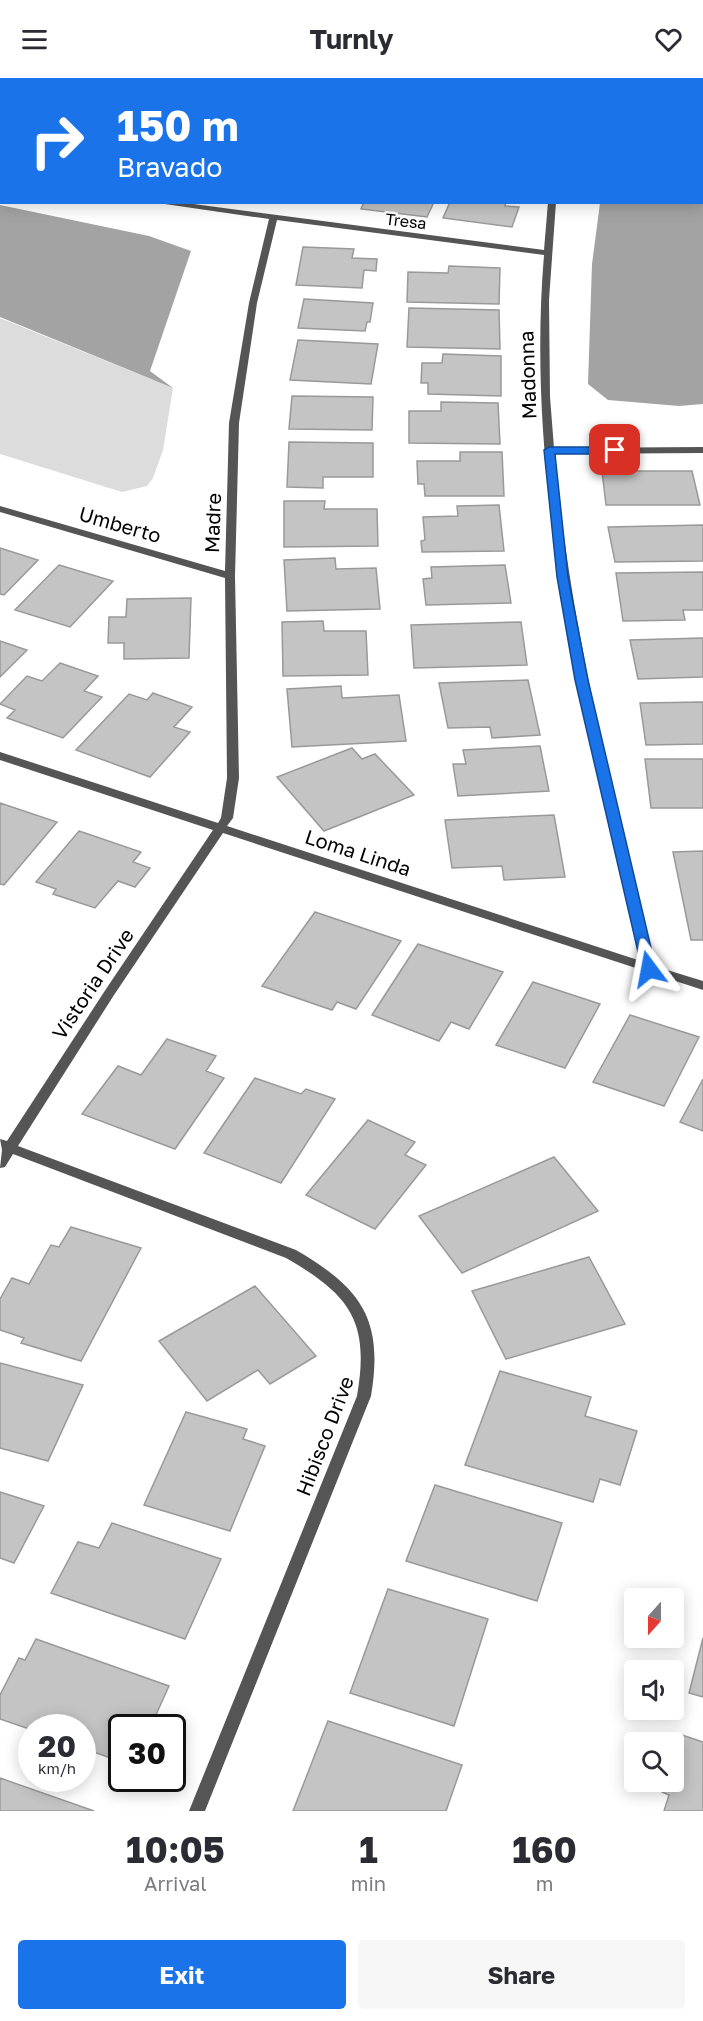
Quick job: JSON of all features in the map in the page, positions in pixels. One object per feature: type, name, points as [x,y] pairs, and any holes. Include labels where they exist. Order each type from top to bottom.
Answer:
[{"type":"street","name":"Tresa","points":[[168,204],[273,220],[545,253]]},
{"type":"street","name":"Madonna","points":[[552,204],[545,253],[544,392],[563,577],[582,680],[649,969]]},
{"type":"street","name":"Madre","points":[[221,828],[230,807],[233,778],[230,576],[234,423],[253,303],[273,220]]},
{"type":"street","points":[[549,450],[703,450]]},
{"type":"street","name":"Umberto","points":[[0,509],[230,576]]},
{"type":"street","name":"Loma Linda","points":[[0,756],[703,987]]},
{"type":"street","name":"Vistoria Drive","points":[[0,1162],[5,1145],[221,828]]},
{"type":"street","name":"Hibisco Drive","points":[[5,1145],[291,1254],[334,1280],[349,1295],[366,1329],[370,1353],[364,1396],[197,1811]]},
{"type":"shaded area","points":[[600,204],[703,204],[703,404],[679,406],[608,400],[588,384],[592,264]]},
{"type":"shaded area","points":[[0,205],[149,236],[191,251],[150,371],[173,388],[0,317]]},
{"type":"shaded area","points":[[0,318],[173,388],[163,450],[153,478],[147,486],[122,492],[0,454]]},
{"type":"building","points":[[363,204],[433,204],[427,217],[361,209]]},
{"type":"building","points":[[449,204],[506,204],[505,206],[519,207],[512,227],[443,218]]},
{"type":"building","points":[[303,247],[354,249],[352,258],[377,259],[376,271],[364,270],[362,288],[296,285]]},
{"type":"building","points":[[449,266],[500,268],[499,304],[407,302],[408,272],[448,273]]},
{"type":"building","points":[[304,299],[373,303],[370,322],[367,322],[365,331],[298,328]]},
{"type":"building","points":[[409,308],[499,310],[500,349],[407,347]]},
{"type":"building","points":[[298,340],[378,344],[371,384],[290,380]]},
{"type":"building","points":[[443,354],[501,356],[501,396],[428,394],[428,383],[421,383],[422,363],[442,363]]},
{"type":"building","points":[[292,396],[373,397],[372,430],[289,429]]},
{"type":"building","points":[[441,402],[498,403],[500,444],[409,443],[409,411],[441,411]]},
{"type":"building","points":[[289,442],[373,443],[373,477],[323,477],[323,488],[287,487]]},
{"type":"building","points":[[460,452],[502,452],[504,496],[425,496],[424,484],[418,484],[417,461],[460,461]]},
{"type":"building","points":[[602,471],[692,471],[700,505],[606,505]]},
{"type":"building","points":[[284,501],[325,501],[324,509],[377,509],[378,546],[284,547]]},
{"type":"building","points":[[499,505],[504,551],[422,552],[421,541],[425,540],[423,517],[458,516],[457,506]]},
{"type":"building","points":[[703,525],[703,561],[615,562],[608,527]]},
{"type":"building","points":[[0,548],[38,560],[4,595],[0,594]]},
{"type":"building","points":[[335,558],[336,569],[376,568],[380,609],[287,611],[284,560]]},
{"type":"building","points":[[59,565],[113,581],[70,627],[15,610]]},
{"type":"building","points":[[505,565],[511,603],[426,605],[423,579],[432,578],[431,567]]},
{"type":"building","points":[[703,572],[703,610],[683,610],[685,620],[623,621],[616,573]]},
{"type":"building","points":[[191,598],[189,658],[124,659],[124,643],[108,643],[109,617],[126,617],[127,599]]},
{"type":"building","points":[[323,621],[324,631],[366,631],[368,675],[283,676],[282,622]]},
{"type":"building","points":[[521,622],[527,665],[414,668],[411,625]]},
{"type":"building","points":[[703,638],[703,677],[638,679],[630,640]]},
{"type":"building","points":[[0,641],[27,650],[0,677]]},
{"type":"building","points":[[60,663],[98,676],[84,691],[102,697],[63,738],[7,718],[15,710],[0,704],[27,676],[42,681]]},
{"type":"building","points":[[528,680],[540,735],[492,738],[490,727],[448,728],[439,683]]},
{"type":"building","points":[[341,686],[342,698],[399,695],[406,741],[292,747],[287,689]]},
{"type":"building","points":[[153,693],[192,707],[174,727],[190,732],[150,777],[76,750],[129,694],[147,700]]},
{"type":"building","points":[[703,702],[703,744],[646,745],[640,703]]},
{"type":"building","points":[[540,746],[549,791],[458,796],[453,764],[466,764],[463,750]]},
{"type":"building","points":[[352,748],[362,759],[375,754],[414,795],[324,831],[277,777]]},
{"type":"building","points":[[645,759],[703,759],[703,808],[651,808]]},
{"type":"building","points":[[0,803],[57,822],[4,885],[0,884]]},
{"type":"building","points":[[554,815],[565,877],[504,880],[502,866],[452,868],[445,820]]},
{"type":"building","points":[[79,831],[141,852],[133,862],[150,868],[135,887],[118,881],[95,908],[53,894],[56,889],[36,882]]},
{"type":"building","points":[[703,851],[703,940],[691,940],[673,852]]},
{"type":"building","points":[[315,912],[401,941],[356,1009],[337,1002],[332,1010],[262,986]]},
{"type":"building","points":[[418,944],[503,972],[469,1029],[451,1022],[439,1041],[372,1015]]},
{"type":"building","points":[[533,982],[600,1004],[565,1068],[496,1045]]},
{"type":"building","points":[[630,1015],[699,1037],[664,1106],[593,1082]]},
{"type":"building","points":[[167,1039],[216,1056],[206,1071],[224,1078],[175,1149],[82,1114],[118,1066],[141,1075]]},
{"type":"building","points":[[255,1078],[301,1094],[306,1089],[335,1099],[281,1183],[204,1153]]},
{"type":"building","points":[[703,1079],[703,1131],[680,1122]]},
{"type":"building","points":[[368,1120],[415,1142],[405,1155],[426,1165],[375,1229],[306,1195]]},
{"type":"building","points":[[554,1157],[598,1211],[462,1273],[419,1216]]},
{"type":"building","points":[[71,1227],[141,1248],[81,1361],[21,1343],[24,1338],[0,1330],[0,1299],[12,1278],[29,1284],[51,1245],[59,1247]]},
{"type":"building","points":[[589,1257],[625,1324],[506,1359],[472,1291]]},
{"type":"building","points":[[255,1286],[316,1356],[270,1384],[258,1370],[207,1401],[159,1341]]},
{"type":"building","points":[[0,1363],[83,1385],[48,1461],[0,1448]]},
{"type":"building","points":[[500,1371],[591,1397],[585,1416],[637,1431],[620,1485],[600,1479],[593,1502],[465,1465]]},
{"type":"building","points":[[186,1412],[247,1429],[243,1439],[265,1446],[230,1531],[144,1505]]},
{"type":"building","points":[[435,1485],[562,1523],[537,1601],[406,1561]]},
{"type":"building","points":[[0,1492],[44,1506],[14,1563],[0,1558]]},
{"type":"building","points":[[112,1523],[221,1559],[185,1639],[51,1593],[78,1542],[99,1548]]},
{"type":"building","points":[[388,1589],[488,1619],[454,1726],[350,1693]]},
{"type":"building","points":[[703,1638],[703,1697],[689,1693]]},
{"type":"building","points":[[36,1639],[169,1686],[156,1714],[108,1714],[108,1757],[96,1753],[96,1714],[18,1714],[18,1725],[0,1719],[0,1695],[19,1658],[25,1660]]},
{"type":"building","points":[[328,1721],[462,1765],[446,1811],[293,1811]]},
{"type":"building","points":[[684,1736],[703,1742],[703,1811],[664,1811],[669,1795],[662,1792],[684,1792]]},
{"type":"building","points":[[0,1778],[18,1784],[18,1792],[40,1792],[94,1811],[0,1811]]},
{"type":"route","points":[[615,450],[549,450],[563,577],[582,680],[649,969]]}]
